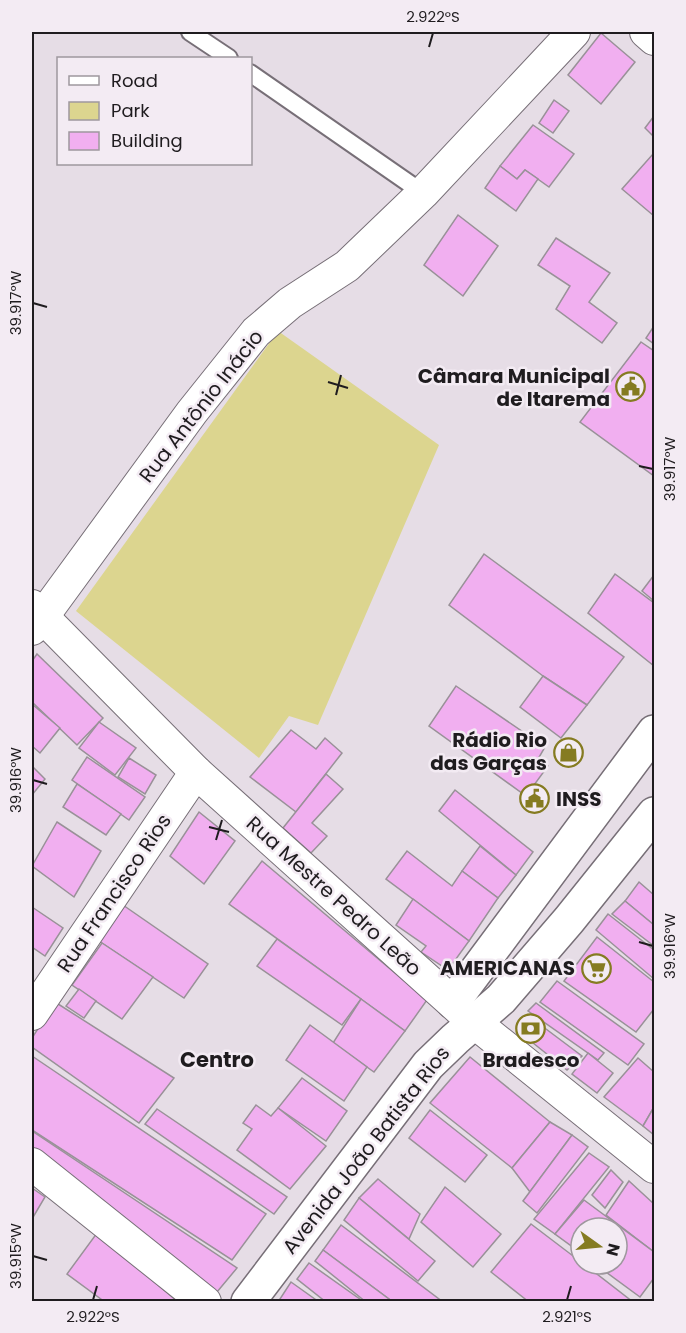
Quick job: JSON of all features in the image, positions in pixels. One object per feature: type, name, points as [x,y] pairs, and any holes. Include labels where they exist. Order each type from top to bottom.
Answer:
[{"type":"street","name":"Rua Antônio Inácio","points":[[35,617],[256,332],[290,303],[347,266],[423,193],[574,32]]},
{"type":"street","points":[[646,32],[654,39]]},
{"type":"street","name":"Rua Mestre Pedro Leão","points":[[35,617],[196,772],[463,1012],[654,1167]]},
{"type":"street","name":"Avenida João Batista Rios","points":[[248,1302],[428,1065],[654,732]]},
{"type":"street","name":"Rua Francisco Rios","points":[[32,1014],[196,772]]},
{"type":"street","name":"Avenida João Batista Rios","points":[[463,1012],[501,999],[569,920],[654,814]]},
{"type":"street","points":[[32,1164],[206,1302]]},
{"type":"lane","points":[[190,32],[228,57]]},
{"type":"lane","points":[[252,74],[423,193]]},
{"type":"green space","points":[[278,331],[439,445],[318,725],[289,716],[259,758],[76,611]]},
{"type":"building","points":[[601,33],[635,62],[601,104],[568,75]]},
{"type":"building","points":[[554,100],[569,111],[553,133],[539,123]]},
{"type":"building","points":[[654,116],[654,137],[645,128]]},
{"type":"building","points":[[533,125],[574,154],[549,187],[525,170],[517,179],[500,166]]},
{"type":"building","points":[[653,154],[654,156],[654,216],[622,189]]},
{"type":"building","points":[[500,166],[517,179],[525,170],[538,179],[516,211],[485,188]]},
{"type":"building","points":[[458,215],[498,246],[463,296],[424,265]]},
{"type":"building","points":[[556,238],[610,273],[589,302],[617,323],[602,343],[556,309],[570,286],[538,265]]},
{"type":"building","points":[[654,326],[654,344],[646,338]]},
{"type":"building","name":"Câmara Municipal de Itarema","points":[[641,342],[654,351],[654,476],[580,422]]},
{"type":"building","points":[[484,554],[624,657],[587,705],[543,676],[449,605]]},
{"type":"building","points":[[615,574],[654,603],[654,666],[588,613]]},
{"type":"building","points":[[654,575],[654,601],[642,591]]},
{"type":"building","points":[[37,654],[103,718],[77,745],[32,702],[32,661]]},
{"type":"building","points":[[543,676],[587,705],[561,738],[520,707]]},
{"type":"building","points":[[456,686],[545,747],[538,759],[548,766],[526,796],[429,726]]},
{"type":"building","points":[[32,704],[60,728],[40,753],[32,746]]},
{"type":"building","points":[[99,722],[136,748],[115,775],[79,748]]},
{"type":"building","points":[[291,730],[316,749],[325,738],[342,753],[296,812],[250,777]]},
{"type":"building","points":[[87,757],[145,797],[129,820],[72,780]]},
{"type":"building","points":[[129,758],[156,775],[145,794],[118,777]]},
{"type":"building","points":[[32,766],[45,779],[32,795]]},
{"type":"building","points":[[326,774],[343,789],[312,823],[327,836],[311,853],[283,828]]},
{"type":"building","points":[[77,784],[121,814],[106,835],[63,807]]},
{"type":"building","points":[[455,790],[533,852],[516,875],[439,811]]},
{"type":"building","points":[[199,812],[235,841],[204,884],[170,856]]},
{"type":"building","points":[[57,822],[101,851],[74,897],[32,866]]},
{"type":"building","points":[[480,846],[516,875],[498,898],[462,871]]},
{"type":"building","points":[[407,851],[452,886],[462,871],[498,898],[469,941],[386,879]]},
{"type":"building","points":[[262,861],[427,1000],[405,1031],[229,904]]},
{"type":"building","points":[[639,882],[654,895],[654,925],[625,901]]},
{"type":"building","points":[[413,899],[469,941],[448,970],[421,952],[426,946],[396,925]]},
{"type":"building","points":[[625,901],[654,925],[654,946],[612,914]]},
{"type":"building","points":[[120,903],[208,964],[184,998],[96,939]]},
{"type":"building","points":[[32,907],[63,928],[45,956],[32,947]]},
{"type":"building","points":[[608,914],[654,950],[654,979],[596,930]]},
{"type":"building","points":[[597,937],[654,982],[654,1009],[636,1032],[564,981]]},
{"type":"building","points":[[277,939],[361,999],[342,1025],[257,966]]},
{"type":"building","points":[[102,943],[153,977],[122,1019],[72,985]]},
{"type":"building","points":[[557,981],[644,1044],[628,1065],[540,1002]]},
{"type":"building","points":[[79,989],[96,1001],[84,1018],[66,1006]]},
{"type":"building","points":[[361,999],[405,1031],[374,1072],[333,1043]]},
{"type":"building","points":[[55,1002],[174,1078],[139,1123],[32,1047],[32,1038]]},
{"type":"building","points":[[536,1003],[604,1053],[598,1060],[528,1011]]},
{"type":"building","points":[[530,1017],[582,1056],[567,1070],[518,1031]]},
{"type":"building","points":[[310,1025],[367,1067],[344,1101],[286,1060]]},
{"type":"building","points":[[588,1053],[613,1073],[597,1093],[572,1074]]},
{"type":"building","points":[[32,1056],[266,1214],[232,1260],[32,1130]]},
{"type":"building","points":[[470,1057],[550,1122],[512,1168],[430,1103]]},
{"type":"building","points":[[638,1058],[654,1072],[654,1107],[643,1126],[604,1097]]},
{"type":"building","points":[[302,1078],[347,1111],[326,1141],[278,1108]]},
{"type":"building","points":[[256,1105],[271,1116],[278,1108],[326,1146],[290,1189],[237,1150],[252,1129],[243,1123]]},
{"type":"building","points":[[654,1107],[654,1135],[643,1126]]},
{"type":"building","points":[[157,1109],[287,1197],[274,1214],[145,1124]]},
{"type":"building","points":[[430,1110],[487,1155],[465,1182],[409,1138]]},
{"type":"building","points":[[550,1122],[572,1135],[530,1192],[512,1168]]},
{"type":"building","points":[[32,1131],[237,1268],[217,1292],[32,1149]]},
{"type":"building","points":[[572,1135],[588,1147],[537,1213],[523,1201]]},
{"type":"building","points":[[589,1153],[609,1167],[555,1234],[534,1219]]},
{"type":"building","points":[[611,1170],[623,1182],[605,1208],[592,1195]]},
{"type":"building","points":[[378,1179],[420,1214],[409,1239],[359,1198]]},
{"type":"building","points":[[629,1181],[654,1204],[654,1252],[629,1233],[629,1216],[606,1215]]},
{"type":"building","points":[[445,1187],[501,1234],[473,1267],[421,1222]]},
{"type":"building","points":[[32,1188],[45,1197],[32,1219]]},
{"type":"building","points":[[359,1198],[435,1261],[418,1281],[344,1220]]},
{"type":"building","points":[[584,1200],[606,1216],[570,1216]]},
{"type":"building","points":[[569,1218],[569,1244],[555,1234]]},
{"type":"building","points":[[531,1224],[569,1253],[569,1276],[599,1276],[633,1302],[529,1302],[491,1272]]},
{"type":"building","points":[[341,1225],[443,1302],[393,1302],[323,1250]]},
{"type":"building","points":[[97,1233],[178,1302],[105,1302],[67,1274]]},
{"type":"building","points":[[629,1233],[654,1252],[654,1278],[640,1297],[611,1276],[629,1276]]},
{"type":"building","points":[[323,1250],[393,1302],[366,1302],[315,1261]]},
{"type":"building","points":[[309,1263],[364,1302],[326,1302],[297,1279]]},
{"type":"building","points":[[291,1282],[319,1302],[278,1302]]},
{"type":"place","name":"Câmara Municipal de Itarema","points":[[631,387]]},
{"type":"place","name":"Rádio Rio das Garças","points":[[568,752]]},
{"type":"place","name":"INSS","points":[[535,799]]},
{"type":"place","name":"AMERICANAS","points":[[596,968]]},
{"type":"place","name":"Bradesco","points":[[531,1029]]},
{"type":"district","name":"Centro","points":[[217,1059]]}]
